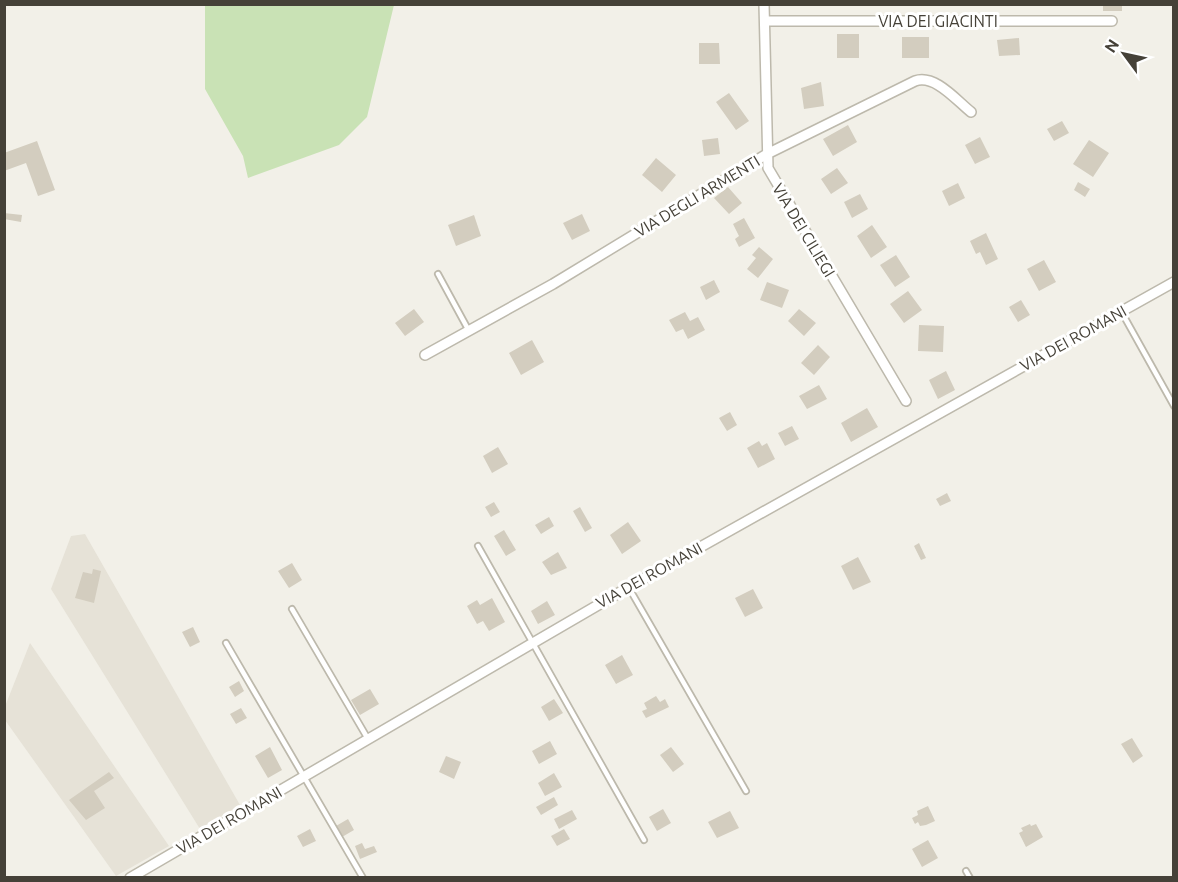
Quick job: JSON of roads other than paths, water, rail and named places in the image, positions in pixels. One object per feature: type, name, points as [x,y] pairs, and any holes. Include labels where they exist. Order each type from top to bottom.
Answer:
[{"type":"street","name":"VIA DEI CILIEGI","points":[[764,4],[767,154],[773,178],[906,401]]},
{"type":"street","name":"VIA DEI GIACINTI","points":[[765,21],[1112,21]]},
{"type":"street","name":"VIA DEGLI ARMENTI","points":[[425,355],[553,284],[767,154],[918,80],[935,83],[971,112]]},
{"type":"street","name":"VIA DEI ROMANI","points":[[130,878],[628,586],[1173,282]]},
{"type":"lane","points":[[438,274],[469,331]]},
{"type":"lane","points":[[1121,311],[1173,406]]},
{"type":"lane","points":[[478,546],[644,840]]},
{"type":"lane","points":[[628,586],[746,791]]},
{"type":"lane","points":[[292,609],[368,739]]},
{"type":"lane","points":[[226,643],[363,878]]},
{"type":"lane","points":[[966,871],[970,878]]}]
